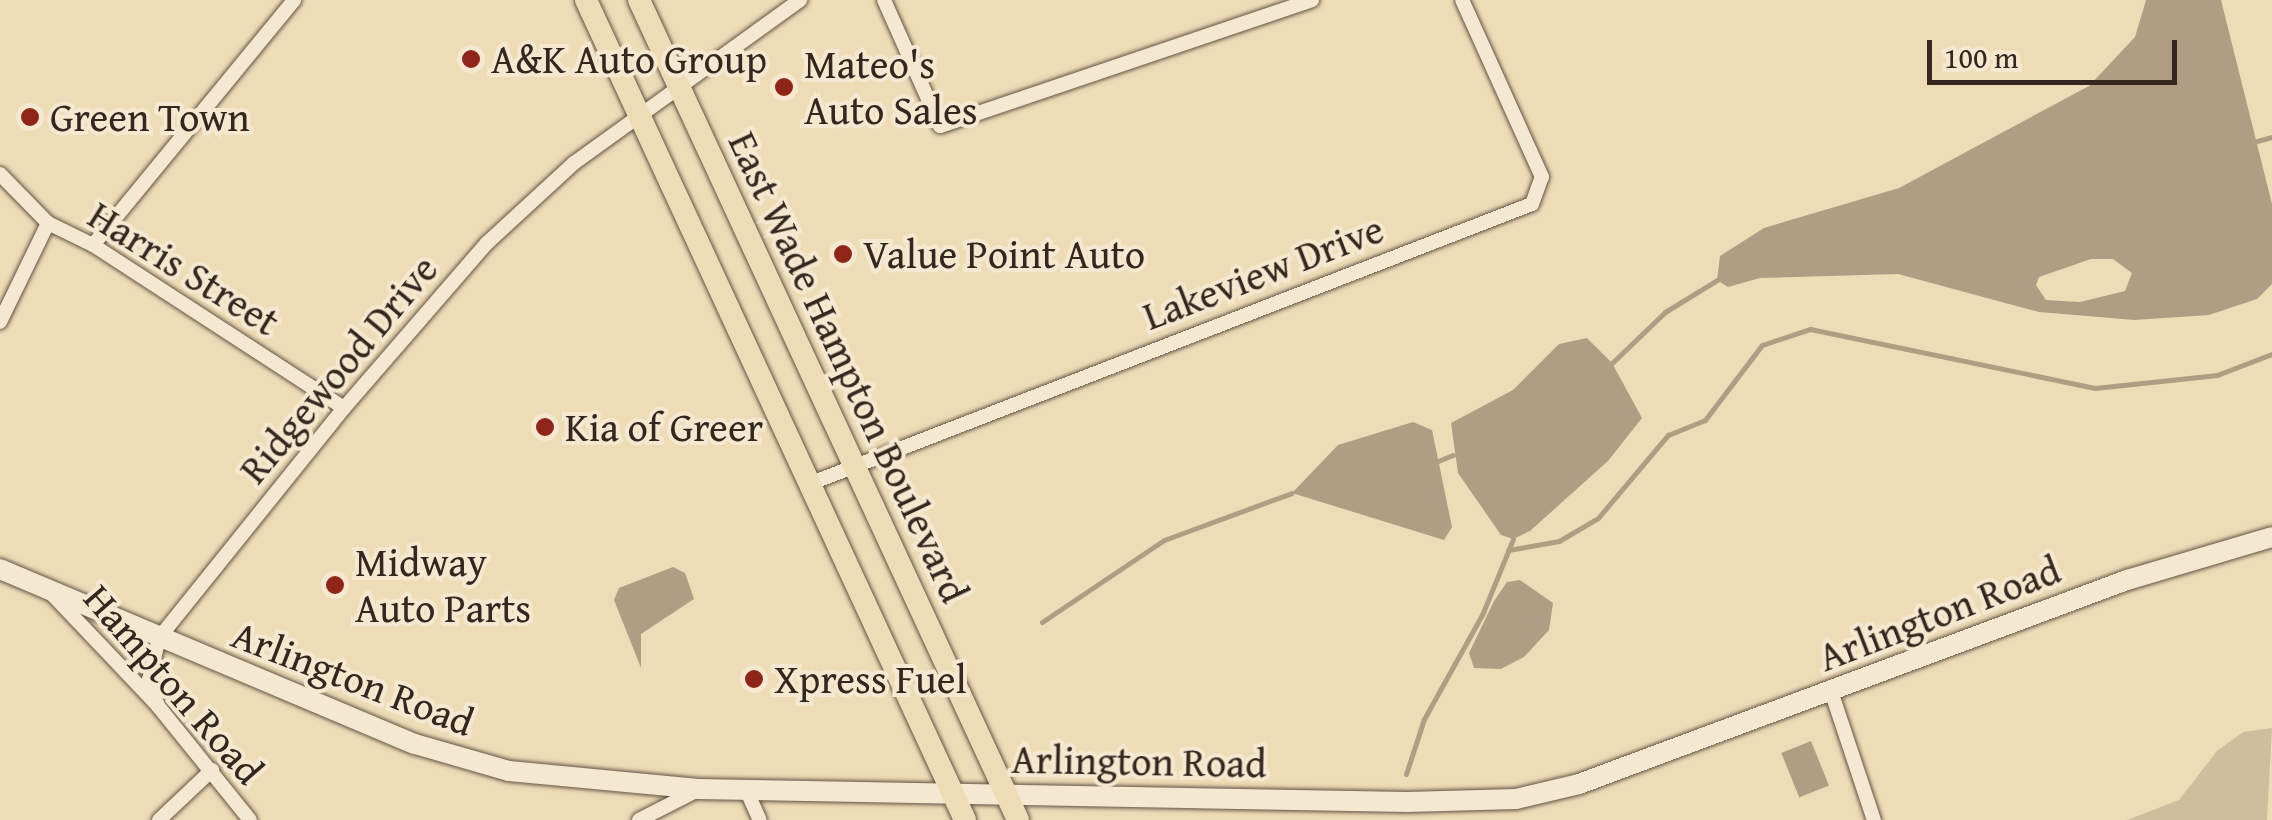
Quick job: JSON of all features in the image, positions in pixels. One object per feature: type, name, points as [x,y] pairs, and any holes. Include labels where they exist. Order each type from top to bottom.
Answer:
[{"type":"main road","name":"East Wade Hampton Boulevard","points":[[586,0],[965,820]]},
{"type":"main road","name":"East Wade Hampton Boulevard","points":[[638,0],[1018,820]]},
{"type":"main road","name":"Arlington Road","points":[[0,569],[159,638],[478,764],[698,789],[1516,799],[1600,778],[2172,564],[2272,537]]},
{"type":"street","points":[[93,245],[294,0]]},
{"type":"street","name":"Ridgewood Drive","points":[[159,638],[344,408],[526,204],[800,0]]},
{"type":"street","points":[[884,0],[940,126],[1312,0]]},
{"type":"street","name":"Lakeview Drive","points":[[809,484],[852,464],[1532,204],[1542,177],[1462,0]]},
{"type":"street","name":"Harris Street","points":[[0,174],[48,223],[93,245],[344,408]]},
{"type":"street","points":[[0,322],[48,223]]},
{"type":"street","points":[[0,279],[16,289]]},
{"type":"street","name":"Hampton Road","points":[[49,591],[158,706],[250,820]]},
{"type":"street","points":[[158,706],[150,680],[159,638]]},
{"type":"street","points":[[1831,691],[1874,820]]},
{"type":"street","points":[[160,820],[212,770]]},
{"type":"street","points":[[744,788],[760,820]]},
{"type":"street","points":[[638,820],[698,789]]},
{"type":"shaded area","points":[[2146,0],[2221,0],[2272,204],[2272,284],[2257,299],[2209,315],[2134,320],[2039,312],[1898,274],[1760,278],[1728,287],[1717,280],[1720,256],[1764,228],[1899,188],[2089,86],[2135,37]],"holes":[[[2091,259],[2113,259],[2132,273],[2125,291],[2080,302],[2046,300],[2036,285],[2039,277]]]},
{"type":"shaded area","points":[[1587,338],[1612,363],[1642,418],[1608,461],[1530,531],[1513,539],[1501,535],[1458,473],[1451,423],[1513,390],[1559,344]]},
{"type":"shaded area","points":[[1413,422],[1432,430],[1452,527],[1444,540],[1292,493],[1338,445]]},
{"type":"shaded area","points":[[673,567],[685,573],[694,599],[641,634],[641,668],[614,600],[619,588]]},
{"type":"shaded area","points":[[1520,580],[1553,603],[1549,630],[1524,657],[1501,669],[1474,668],[1469,653],[1494,601],[1507,582]]},
{"type":"shaded area","points":[[2272,728],[2267,820],[2127,820],[2179,800],[2217,751],[2243,732]]},
{"type":"shaded area","points":[[1811,741],[1829,786],[1799,797],[1781,753]]},
{"type":"waterway","points":[[2257,141],[2272,137]]},
{"type":"waterway","points":[[1612,363],[1665,312],[1717,280]]},
{"type":"waterway","points":[[1508,550],[1559,541],[1598,518],[1668,435],[1705,420],[1762,345],[1810,329],[2095,388],[2217,375],[2272,354]]},
{"type":"waterway","points":[[1438,461],[1453,455]]},
{"type":"waterway","points":[[1042,622],[1164,540],[1292,493]]},
{"type":"waterway","points":[[1406,774],[1424,719],[1482,615],[1513,539]]},
{"type":"place","name":"A&K Auto Group","points":[[471,59]]},
{"type":"place","name":"Mateo's Auto Sales","points":[[784,87]]},
{"type":"place","name":"Green Town","points":[[30,117]]},
{"type":"place","name":"Value Point Auto","points":[[843,254]]},
{"type":"place","name":"Kia of Greer","points":[[545,427]]},
{"type":"place","name":"Midway Auto Parts","points":[[335,585]]},
{"type":"place","name":"Xpress Fuel","points":[[754,679]]}]
